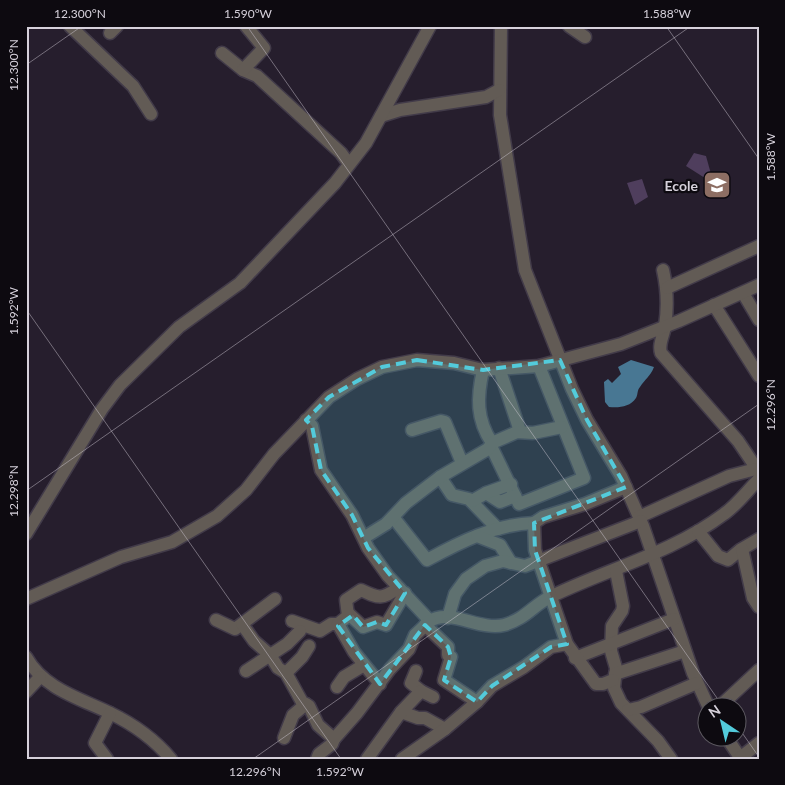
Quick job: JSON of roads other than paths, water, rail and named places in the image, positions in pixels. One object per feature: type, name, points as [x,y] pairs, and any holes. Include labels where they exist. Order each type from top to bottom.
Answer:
[{"type":"street","points":[[70,26],[133,86],[151,114]]},
{"type":"street","points":[[243,70],[264,48],[246,26]]},
{"type":"street","points":[[26,534],[102,409],[120,385],[179,327],[240,283],[317,203],[366,143],[430,26]]},
{"type":"street","points":[[501,26],[500,90],[502,132],[524,263],[560,360],[587,420],[626,487],[640,519],[654,555],[685,651],[704,698]]},
{"type":"street","points":[[569,26],[585,37]]},
{"type":"street","points":[[222,54],[243,70],[257,76],[341,153],[349,164]]},
{"type":"street","points":[[381,116],[400,110],[486,96],[500,90]]},
{"type":"street","points":[[667,288],[759,246]]},
{"type":"street","points":[[663,270],[667,288],[665,326],[660,348],[664,357],[738,441],[758,473]]},
{"type":"street","points":[[26,599],[121,557],[172,542],[217,516],[246,490],[274,454],[329,397],[357,379],[382,367],[417,360],[454,363],[484,370],[539,366],[613,346],[665,326],[759,285]]},
{"type":"street","points":[[743,293],[759,320]]},
{"type":"street","points":[[714,305],[759,376]]},
{"type":"street","points":[[484,370],[479,388],[479,418],[519,504],[522,504],[583,480],[580,463],[562,427],[539,366]]},
{"type":"street","points":[[498,368],[520,431]]},
{"type":"street","points":[[306,420],[312,426],[321,470],[365,538],[368,548],[448,647],[448,655],[451,657],[444,680],[477,702]]},
{"type":"street","points":[[412,430],[441,421],[444,422],[462,463]]},
{"type":"street","points":[[365,538],[386,524],[406,503],[440,477],[492,445],[520,431],[534,433],[562,427]]},
{"type":"street","points":[[448,618],[455,594],[466,579],[485,566],[503,561],[524,566],[538,559],[551,557],[640,519],[729,476],[758,473]]},
{"type":"street","points":[[317,759],[319,754],[332,744],[390,669],[409,649],[415,635],[436,617],[487,627],[503,625],[526,616],[550,597],[654,555],[698,531],[726,513],[758,473]]},
{"type":"street","points":[[440,477],[452,495],[461,496],[472,501],[498,529]]},
{"type":"street","points":[[393,517],[427,560],[452,546],[477,536],[498,529],[534,523],[543,517],[626,487]]},
{"type":"street","points":[[472,501],[486,493],[500,502],[513,490]]},
{"type":"street","points":[[534,523],[534,541],[538,559],[567,644],[575,658],[596,684],[603,684],[614,677],[685,651]]},
{"type":"street","points":[[698,531],[718,556],[728,560],[759,539]]},
{"type":"street","points":[[477,536],[500,545],[511,563]]},
{"type":"street","points":[[742,549],[754,598],[759,607]]},
{"type":"street","points":[[616,571],[623,606],[622,611],[612,626],[616,694],[628,710],[658,741],[671,759]]},
{"type":"street","points":[[361,590],[377,598],[402,590],[386,625],[377,622],[363,627],[349,614],[346,600],[356,591],[361,590]]},
{"type":"street","points":[[216,620],[235,629],[275,599]]},
{"type":"street","points":[[246,671],[270,655],[296,626],[320,631],[331,624],[338,624],[349,614]]},
{"type":"street","points":[[575,658],[674,619]]},
{"type":"street","points":[[242,624],[254,641],[270,655],[278,668],[286,673],[302,702],[309,706],[318,725],[334,739]]},
{"type":"street","points":[[338,624],[347,641],[380,684]]},
{"type":"street","points":[[402,759],[445,729],[477,702],[492,686],[524,667],[551,646],[567,644]]},
{"type":"street","points":[[286,673],[309,646]]},
{"type":"street","points":[[26,657],[40,677],[64,692],[110,713],[148,737],[171,759]]},
{"type":"street","points":[[337,688],[344,677],[364,665]]},
{"type":"street","points":[[729,698],[759,670]]},
{"type":"street","points":[[416,671],[411,683],[433,697]]},
{"type":"street","points":[[26,692],[40,677]]},
{"type":"street","points":[[628,710],[642,707],[697,683]]},
{"type":"street","points":[[367,759],[401,712],[421,691]]},
{"type":"street","points":[[284,738],[293,715],[306,704]]},
{"type":"street","points":[[401,712],[418,718],[425,718],[445,729]]},
{"type":"street","points":[[107,759],[95,743],[110,713]]},
{"type":"street","points":[[414,759],[428,740]]},
{"type":"street","points":[[741,758],[759,744]]},
{"type":"water","points":[[631,360],[654,367],[639,388],[634,401],[624,406],[609,407],[605,402],[604,382],[608,379],[612,383],[621,374],[618,367]]},
{"type":"place","name":"Ecole","points":[[717,185]]}]
